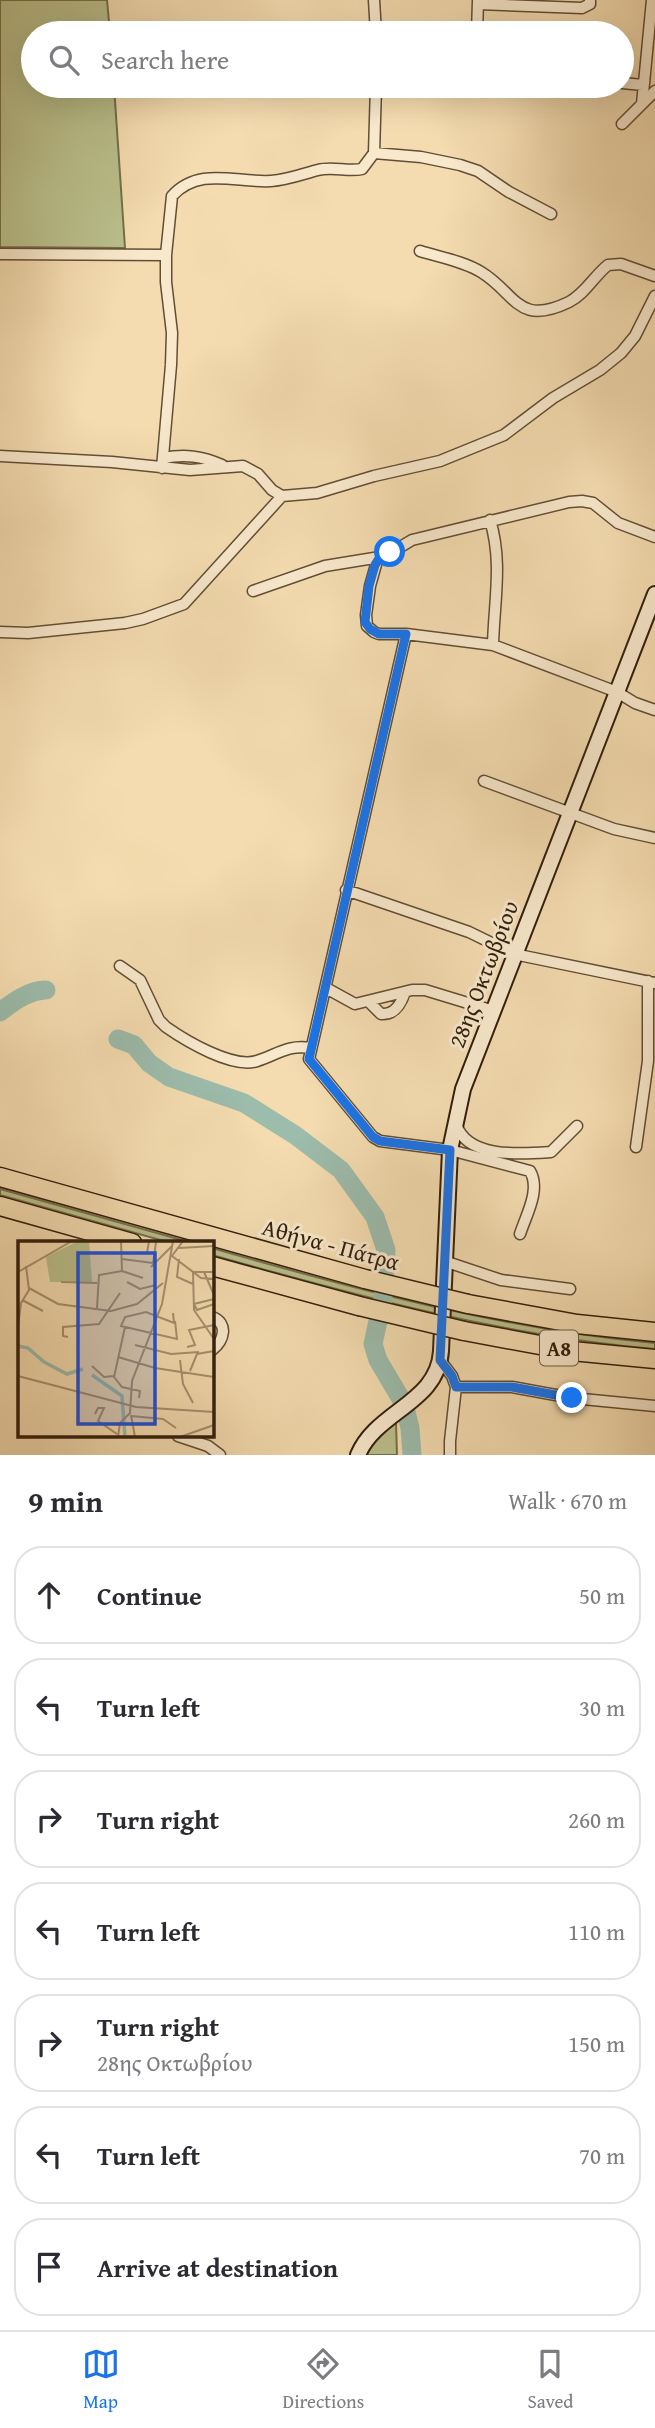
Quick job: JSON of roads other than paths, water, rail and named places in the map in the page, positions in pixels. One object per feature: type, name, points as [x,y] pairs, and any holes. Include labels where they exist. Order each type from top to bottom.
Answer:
[{"type":"highway","name":"Αθήνα - Πάτρα","points":[[0,1177],[365,1279],[468,1304],[577,1324],[655,1332]]},
{"type":"highway","points":[[0,1206],[125,1241]]},
{"type":"highway","name":"Α8","points":[[214,1267],[464,1331],[572,1351],[655,1359]]},
{"type":"street","points":[[374,0],[375,21]]},
{"type":"street","points":[[477,21],[478,2],[582,8],[590,4],[590,0]]},
{"type":"street","points":[[642,104],[651,42],[652,0]]},
{"type":"street","points":[[634,84],[643,85]]},
{"type":"street","points":[[622,124],[655,92]]},
{"type":"street","points":[[162,463],[169,401],[172,333],[166,255],[172,197],[192,182],[212,177],[271,181],[300,176],[319,169],[355,171],[366,166],[374,153],[376,98]]},
{"type":"street","points":[[374,153],[422,157],[478,171],[509,192],[551,214]]},
{"type":"street","points":[[420,251],[482,272],[519,307],[527,310],[539,310],[570,302],[603,268],[613,263],[655,276]]},
{"type":"street","points":[[0,254],[166,255]]},
{"type":"street","points":[[0,632],[27,633],[125,623],[184,604],[282,496],[317,493],[374,476],[440,461],[504,435],[553,398],[600,370],[621,353],[635,336],[655,296]]},
{"type":"street","points":[[0,456],[162,463],[190,470],[243,466],[282,496]]},
{"type":"street","points":[[253,592],[325,566],[380,557],[412,540],[548,506],[582,501],[593,503],[618,523],[655,537]]},
{"type":"street","points":[[490,520],[497,546],[498,584],[493,645]]},
{"type":"street","points":[[380,557],[369,586],[365,622],[370,629],[379,634],[406,634],[493,645],[617,692],[635,703],[655,710]]},
{"type":"street","name":"28ης Οκτωβρίου","points":[[358,1455],[373,1432],[427,1387],[440,1360],[450,1150],[463,1089],[655,594]]},
{"type":"street","points":[[406,634],[309,1059],[373,1137],[386,1143],[450,1150],[530,1171],[535,1187],[520,1234]]},
{"type":"street","points":[[484,781],[614,829],[655,838]]},
{"type":"street","points":[[346,890],[469,932],[514,954],[653,980],[648,1061],[636,1147]]},
{"type":"street","points":[[120,966],[140,980],[159,1020],[166,1027],[221,1056],[250,1063],[290,1047],[310,1048]]},
{"type":"street","points":[[326,988],[355,1004],[425,990],[494,1011]]},
{"type":"street","points":[[369,1002],[381,1014],[387,1015],[397,1009],[405,992]]},
{"type":"street","points":[[455,1120],[459,1131],[474,1146],[516,1153],[551,1152],[577,1126]]},
{"type":"street","points":[[444,1261],[501,1280],[570,1289]]},
{"type":"street","points":[[214,1318],[220,1321],[223,1332],[214,1348]]},
{"type":"street","points":[[440,1360],[452,1376],[456,1387],[450,1455]]},
{"type":"street","points":[[456,1387],[512,1387],[593,1401],[655,1406]]},
{"type":"street","points":[[181,1437],[208,1446],[220,1455]]},
{"type":"waterway","points":[[0,1012],[27,994],[46,990]]},
{"type":"waterway","points":[[118,1039],[134,1045],[149,1063],[169,1077],[244,1103],[295,1135],[341,1170],[375,1217],[386,1250],[383,1298],[373,1344],[378,1360],[404,1404],[410,1428],[412,1455]]}]
